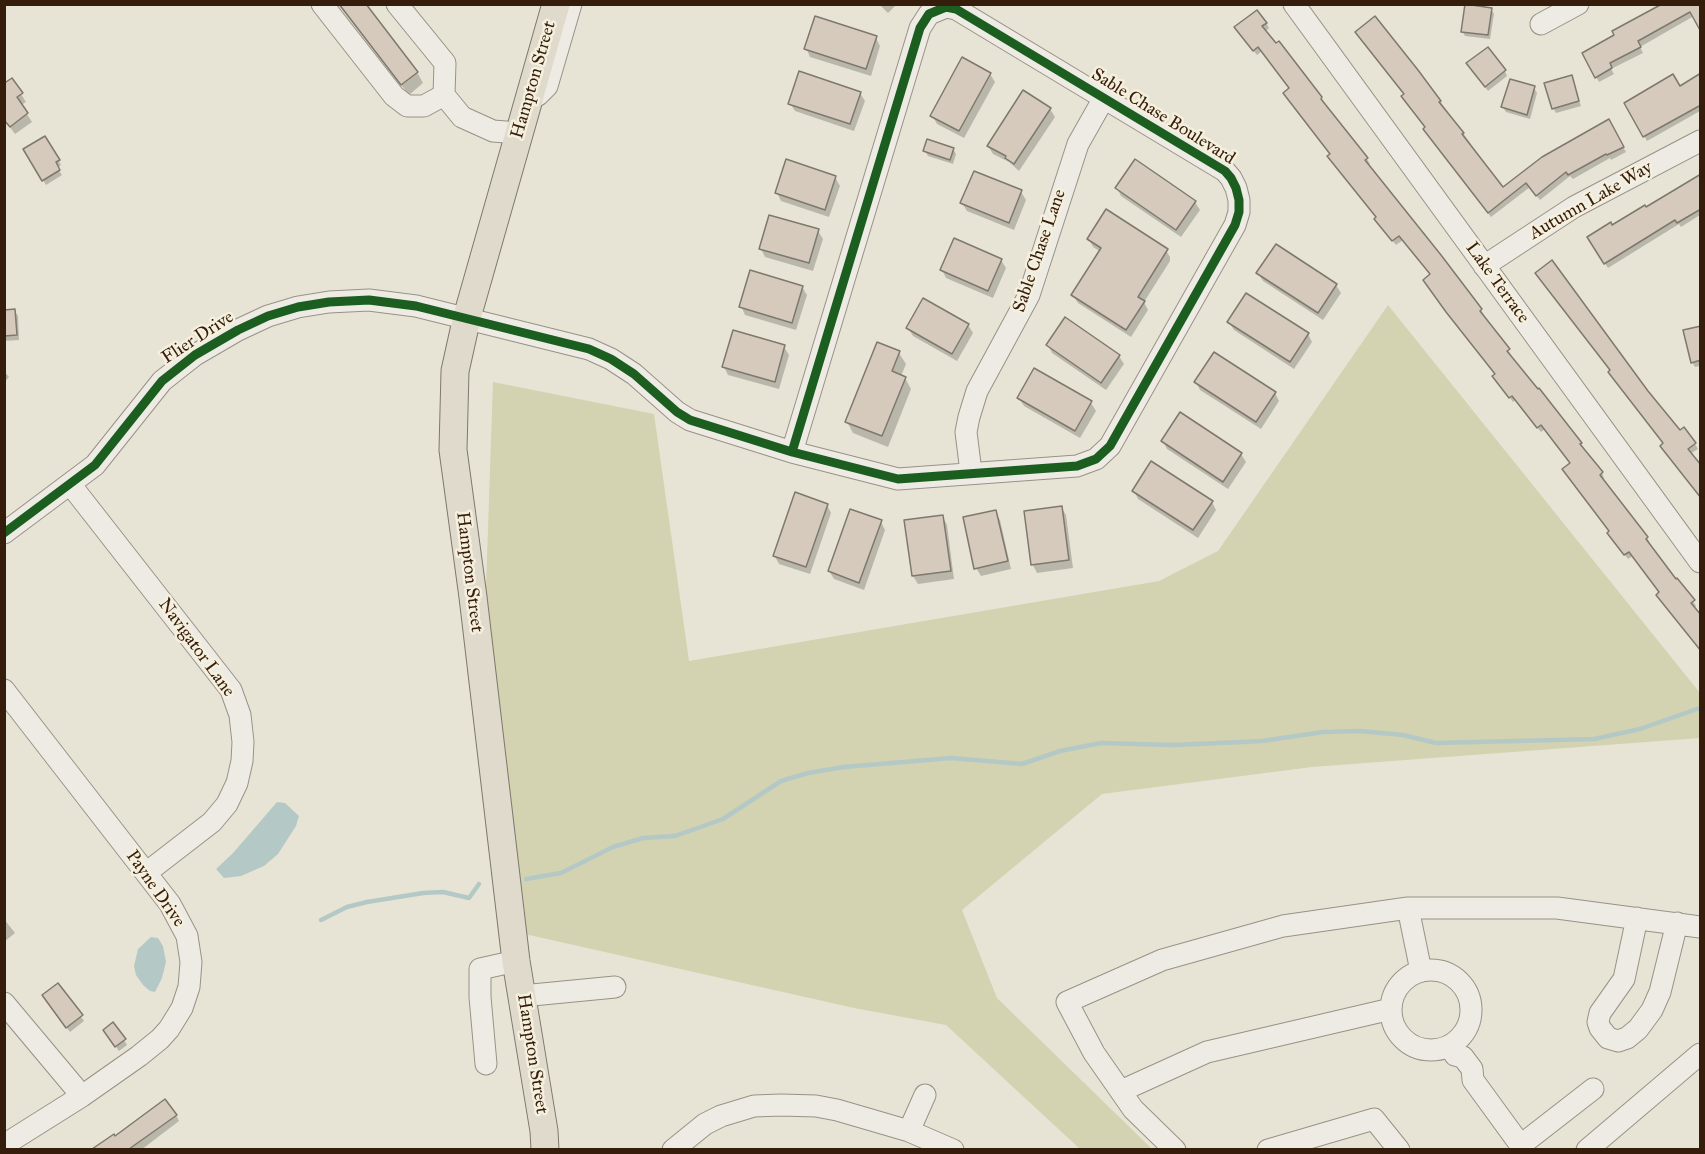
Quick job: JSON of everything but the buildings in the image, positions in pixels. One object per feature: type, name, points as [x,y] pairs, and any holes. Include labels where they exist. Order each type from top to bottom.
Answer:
[{"type":"main road","name":"Hampton Street","points":[[545,1149],[516,962],[453,450],[455,371],[467,317],[556,4]]},
{"type":"street","points":[[322,4],[394,96],[407,106],[424,105],[444,95]]},
{"type":"street","points":[[397,4],[445,63],[444,95],[462,117],[493,131],[521,122],[546,86],[571,4]]},
{"type":"street","name":"Lake Terrace","points":[[1294,4],[1701,562]]},
{"type":"street","points":[[1541,24],[1578,4]]},
{"type":"street","name":"Sable Chase Boulevard","points":[[467,317],[589,349],[611,359],[634,374],[677,412],[690,420],[792,452],[898,479],[1077,466],[1103,453],[1110,446],[1235,225],[1239,212],[1238,194],[1231,178],[1225,171],[956,9],[946,7],[929,14],[920,28],[792,452]]},
{"type":"street","name":"Sable Chase Lane","points":[[971,472],[966,432],[977,391],[1029,295],[1078,144],[1104,98]]},
{"type":"street","name":"Autumn Lake Way","points":[[1484,266],[1574,207],[1701,141]]},
{"type":"street","name":"Flier Drive","points":[[4,533],[95,465],[162,381],[195,355],[268,316],[297,307],[329,302],[369,300],[416,306],[467,317]]},
{"type":"street","name":"Navigator Lane","points":[[70,483],[231,690],[240,715],[243,742],[242,761],[237,783],[227,804],[212,822],[146,873]]},
{"type":"street","name":"Payne Drive","points":[[4,690],[170,904],[186,936],[191,962],[189,987],[182,1008],[160,1039],[82,1096],[4,1145]]},
{"type":"street","points":[[1408,908],[1421,971]]},
{"type":"street","points":[[1175,1149],[1133,1109],[1094,1053],[1067,1002],[1162,960],[1282,926],[1408,908],[1557,908],[1701,927]]},
{"type":"street","points":[[1637,918],[1624,979],[1600,1013],[1598,1022],[1608,1038],[1618,1041],[1633,1033],[1652,1010],[1660,992],[1677,923]]},
{"type":"street","points":[[486,1064],[480,969],[516,962]]},
{"type":"street","points":[[1452,1051],[1422,1050],[1409,1044],[1399,1035],[1392,1023],[1391,1009],[1394,996],[1401,984],[1411,975],[1421,971],[1437,970],[1449,974],[1467,992],[1471,1004],[1471,1016],[1467,1029],[1452,1051],[1454,1065],[1462,1077],[1473,1077],[1522,1147],[1593,1089]]},
{"type":"street","points":[[522,996],[615,987]]},
{"type":"street","points":[[4,1003],[82,1096]]},
{"type":"street","points":[[1121,1091],[1207,1052],[1391,1009]]},
{"type":"street","points":[[1587,1149],[1701,1054]]},
{"type":"street","points":[[909,1131],[925,1095]]},
{"type":"street","points":[[673,1149],[705,1124],[736,1110],[796,1105],[837,1110],[909,1131],[953,1149]]},
{"type":"street","points":[[1269,1149],[1374,1119],[1399,1149]]},
{"type":"green space","points":[[1388,305],[1700,693],[1700,738],[1312,767],[1102,794],[962,910],[997,998],[1152,1149],[1080,1149],[946,1025],[854,1008],[507,930],[483,675],[493,382],[654,414],[689,661],[1159,581],[1218,551]]},
{"type":"shaded area","points":[[277,802],[285,803],[299,816],[296,826],[278,854],[264,866],[241,876],[224,878],[216,869]]},
{"type":"shaded area","points":[[151,937],[158,938],[163,946],[166,962],[155,992],[143,985],[136,975],[134,966],[138,949]]},
{"type":"waterway","points":[[526,879],[561,873],[613,847],[643,838],[675,836],[723,819],[781,781],[808,773],[844,767],[951,758],[1022,764],[1060,751],[1101,743],[1173,745],[1262,741],[1323,732],[1360,731],[1403,735],[1436,743],[1594,739],[1640,729],[1700,708]]},
{"type":"waterway","points":[[321,920],[347,907],[423,893],[443,892],[469,898],[479,884]]},
{"type":"cycle path","points":[[4,533],[95,465],[162,381],[195,355],[268,316],[298,307],[329,302],[369,300],[416,306],[589,349],[611,359],[634,374],[677,412],[690,420],[792,452],[898,479],[1077,466],[1096,459],[1110,446],[1235,225],[1239,212],[1239,200],[1231,178],[1225,171],[956,9],[946,7],[929,14],[920,28],[792,452]]}]
